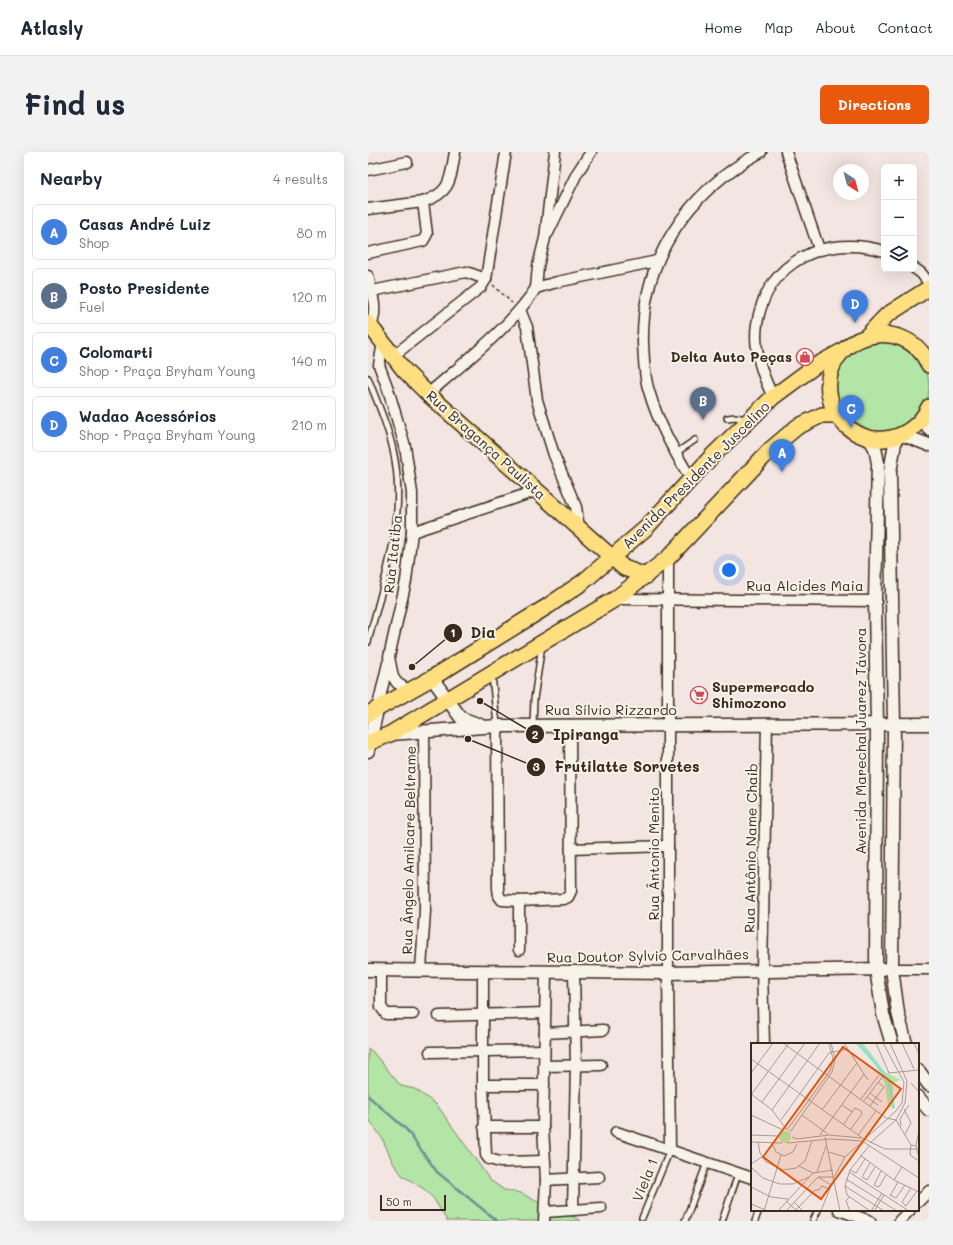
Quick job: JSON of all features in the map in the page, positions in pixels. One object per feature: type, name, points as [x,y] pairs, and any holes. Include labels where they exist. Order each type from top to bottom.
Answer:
[{"type":"main road","points":[[927,418],[900,436],[883,440],[870,438],[852,431],[836,415],[830,400],[828,384],[832,367],[842,352],[849,345],[867,336],[887,316],[929,288]]},
{"type":"main road","name":"Rua Bragança Paulista","points":[[370,318],[392,356],[428,394],[624,568],[646,576]]},
{"type":"main road","points":[[867,336],[881,334],[894,336],[907,341],[918,349],[928,360]]},
{"type":"main road","name":"Avenida Presidente Juscelino","points":[[372,712],[432,678],[548,606],[583,582],[613,558],[646,528],[749,419],[773,397],[815,366],[842,352]]},
{"type":"main road","points":[[369,745],[449,701],[491,672],[615,599],[668,558],[772,449],[797,427],[822,415],[836,415]]},
{"type":"street","points":[[368,209],[423,202],[435,198],[447,188],[455,152]]},
{"type":"street","points":[[392,356],[481,287],[486,279],[506,152]]},
{"type":"street","points":[[428,394],[505,325],[520,310],[536,288],[538,266],[545,238],[555,152]]},
{"type":"street","points":[[545,238],[577,173],[591,152]]},
{"type":"street","points":[[691,479],[658,420],[648,390],[644,356],[643,321],[657,261],[670,236],[692,205],[714,183],[737,165],[761,152]]},
{"type":"street","points":[[786,152],[819,249]]},
{"type":"street","points":[[368,170],[406,162]]},
{"type":"street","points":[[368,253],[423,241],[428,234],[423,202]]},
{"type":"street","points":[[773,397],[760,366],[757,345],[757,325],[761,306],[770,288],[781,274],[801,256],[819,249],[848,245],[871,247],[881,250]]},
{"type":"street","points":[[536,288],[557,282],[657,261]]},
{"type":"street","points":[[917,270],[922,273],[929,283]]},
{"type":"street","points":[[372,291],[466,272],[482,276],[486,279]]},
{"type":"street","points":[[368,276],[372,291],[370,318]]},
{"type":"street","points":[[520,310],[527,327],[535,386],[541,415],[554,455],[576,507],[579,528]]},
{"type":"street","name":"Rua Itatiba","points":[[383,342],[378,365],[388,389],[405,446],[412,493],[412,532],[406,581],[389,657],[393,677],[397,683],[410,691]]},
{"type":"street","points":[[906,1043],[898,1013],[892,969],[894,725],[890,472],[900,436],[929,445]]},
{"type":"street","name":"Avenida Marechal Juarez Távora","points":[[870,438],[875,448],[878,463],[875,601],[877,725],[876,969],[883,1014],[892,1043]]},
{"type":"street","points":[[412,532],[536,491]]},
{"type":"street","name":"Rua Ântonio Menito","points":[[668,558],[668,973],[670,1150]]},
{"type":"street","name":"Rua Alcides Maia","points":[[615,599],[875,601]]},
{"type":"street","points":[[369,745],[372,712],[389,657]]},
{"type":"street","name":"Rua Sílvio Rizzardo","points":[[432,678],[465,721],[485,727]]},
{"type":"street","points":[[429,730],[451,720],[454,716],[449,701]]},
{"type":"street","name":"Rua Antônio Name Chaib","points":[[764,1043],[762,970],[767,724]]},
{"type":"street","name":"Rua Sílvio Rizzardo","points":[[390,734],[429,730],[533,725],[929,724]]},
{"type":"street","points":[[497,726],[499,896],[502,900],[519,901],[556,900],[568,897],[571,891],[570,725]]},
{"type":"street","name":"Rua Ângelo Amilcare Beltrame","points":[[421,969],[425,911],[429,730]]},
{"type":"street","points":[[571,849],[668,846]]},
{"type":"street","points":[[519,901],[519,950]]},
{"type":"street","name":"Rua Doutor Sylvio Carvalhães","points":[[368,970],[421,969],[574,973],[668,973],[762,970],[929,969]]},
{"type":"street","points":[[381,970],[381,1007],[383,1012],[386,1014],[413,1014]]},
{"type":"street","points":[[483,971],[483,1085],[485,1148],[489,1159],[500,1162],[544,1161]]},
{"type":"street","points":[[546,972],[543,1127],[546,1180],[544,1216],[573,1210],[601,1208]]},
{"type":"street","points":[[573,1210],[576,1065],[574,973]]},
{"type":"street","points":[[439,1016],[545,1012]]},
{"type":"street","points":[[545,1033],[603,1030]]},
{"type":"street","points":[[430,1052],[544,1050]]},
{"type":"street","points":[[544,1066],[601,1065]]},
{"type":"street","points":[[919,1071],[929,1085]]},
{"type":"street","points":[[483,1085],[544,1085]]},
{"type":"street","points":[[919,1098],[929,1110]]},
{"type":"street","points":[[484,1127],[543,1127]]},
{"type":"street","points":[[616,1132],[751,1178]]},
{"type":"street","points":[[546,1180],[599,1177]]},
{"type":"street","points":[[919,1201],[929,1191]]},
{"type":"street","points":[[841,1211],[852,1218],[870,1221]]},
{"type":"street","points":[[899,1221],[909,1211]]},
{"type":"lane","points":[[368,378],[387,426],[397,475],[395,535],[368,642]]},
{"type":"lane","points":[[727,418],[735,417],[749,419]]},
{"type":"lane","points":[[676,453],[695,440]]},
{"type":"lane","points":[[533,725],[534,699],[542,642]]},
{"type":"lane","points":[[491,672],[497,726]]},
{"type":"lane","name":"Viela 1","points":[[642,1218],[670,1150]]},
{"type":"lane","points":[[685,1221],[707,1164]]},
{"type":"lane","points":[[722,1221],[738,1174]]},
{"type":"lane","points":[[755,1221],[759,1211]]},
{"type":"lane","points":[[813,1221],[818,1211]]},
{"type":"path","points":[[486,279],[520,310]]},
{"type":"green space","points":[[882,340],[900,344],[915,354],[925,369],[929,387],[925,405],[915,420],[900,430],[882,434],[864,430],[849,420],[839,405],[835,387],[839,369],[849,354],[864,344]]},
{"type":"green space","points":[[368,1049],[372,1051],[401,1086],[415,1089],[437,1105],[490,1180],[504,1190],[521,1193],[545,1206],[559,1208],[581,1221],[447,1221],[434,1199],[424,1189],[402,1175],[393,1163],[382,1138],[368,1118]]},
{"type":"waterway","points":[[368,1096],[406,1129],[437,1172],[497,1221]]},
{"type":"place","name":"Wadao Acessórios","points":[[855,323]]},
{"type":"place","name":"Delta Auto Peças","points":[[805,357]]},
{"type":"place","name":"Posto Presidente","points":[[703,420]]},
{"type":"place","name":"Colomarti","points":[[851,428]]},
{"type":"place","name":"Casas André Luiz","points":[[782,472]]},
{"type":"place","name":"Dia","points":[[412,667]]},
{"type":"place","name":"Supermercado Shimozono","points":[[699,695]]},
{"type":"place","name":"Ipiranga","points":[[480,701]]},
{"type":"place","name":"Frutilatte Sorvetes","points":[[468,739]]}]
